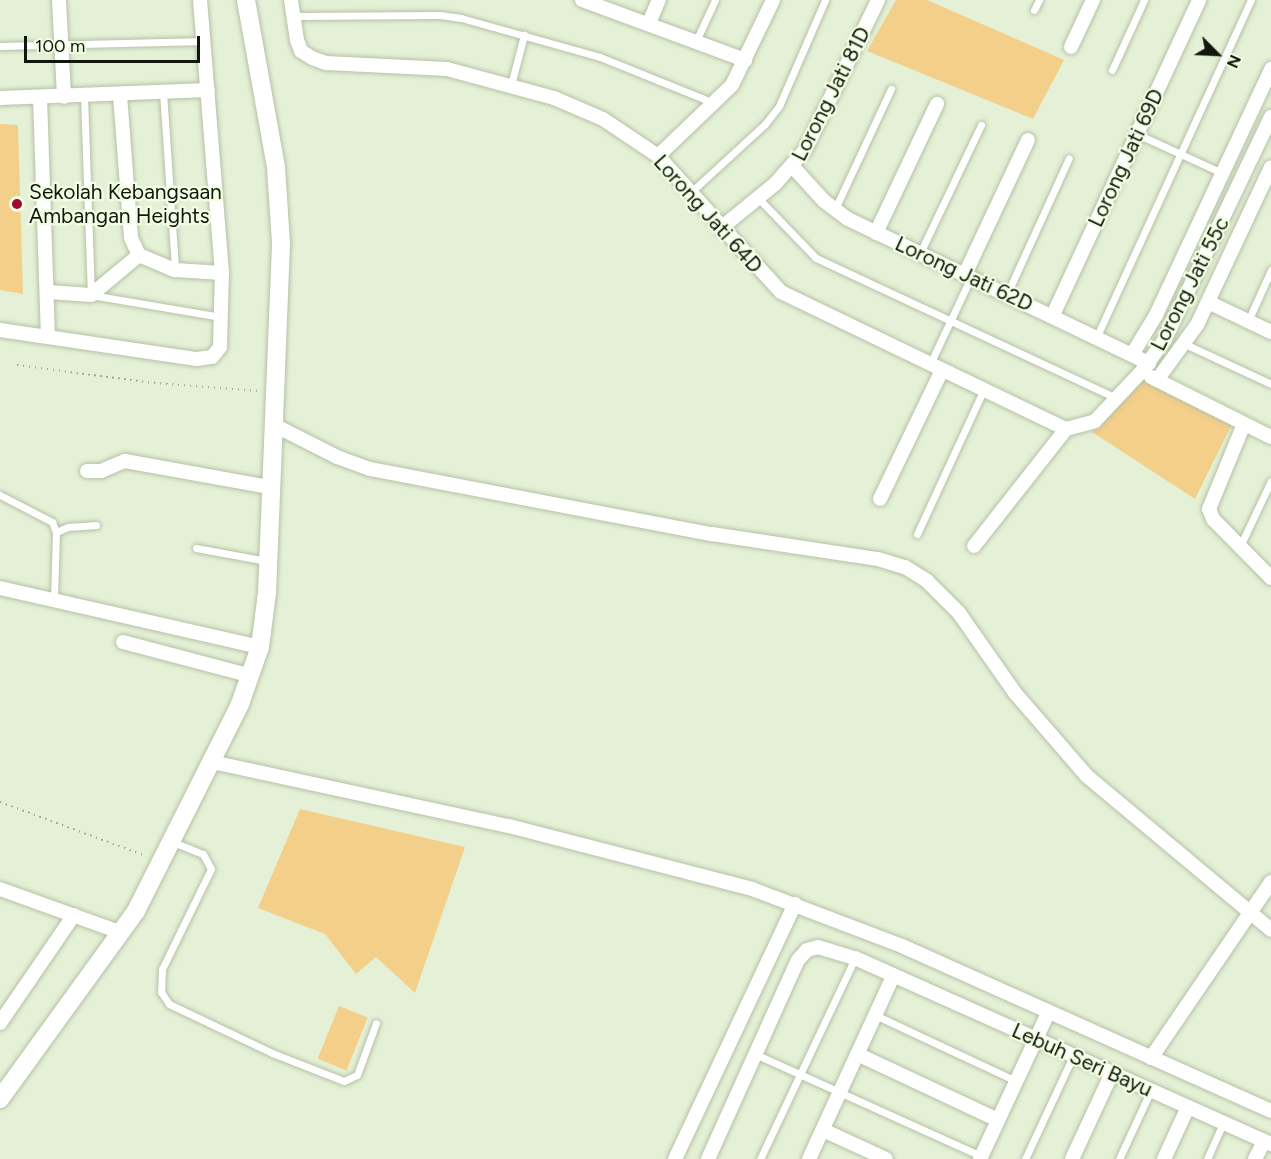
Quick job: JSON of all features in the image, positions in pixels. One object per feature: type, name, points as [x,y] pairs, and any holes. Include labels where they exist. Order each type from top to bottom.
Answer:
[{"type":"main road","points":[[0,1099],[122,933],[163,862],[252,676],[260,647],[268,561],[273,392],[281,278],[279,205],[267,107],[246,0]]},
{"type":"street","points":[[59,0],[64,97]]},
{"type":"street","points":[[0,330],[197,359],[212,357],[220,347],[222,273],[200,0]]},
{"type":"street","name":"Lorong Jati 64D","points":[[291,0],[301,51],[326,63],[423,66],[511,85],[596,115],[658,156],[781,292],[936,367],[1072,429]]},
{"type":"street","points":[[582,0],[601,3],[745,60]]},
{"type":"street","points":[[649,22],[659,0]]},
{"type":"street","points":[[658,156],[716,104],[745,60],[773,0]]},
{"type":"street","name":"Lorong Jati 81D","points":[[721,228],[759,199],[793,167],[815,132],[877,0]]},
{"type":"street","points":[[1071,47],[1093,0]]},
{"type":"street","name":"Lorong Jati 69D","points":[[1053,315],[1199,0]]},
{"type":"street","points":[[1133,353],[1152,322],[1271,69]]},
{"type":"street","points":[[0,98],[208,90]]},
{"type":"street","points":[[120,94],[131,238],[139,255],[175,270],[222,273]]},
{"type":"street","points":[[40,97],[49,292],[48,336]]},
{"type":"street","points":[[876,233],[937,104]]},
{"type":"street","name":"Lorong Jati 55c","points":[[974,546],[1072,429],[1095,421],[1118,399],[1145,367],[1174,324],[1270,122]]},
{"type":"street","points":[[968,276],[1028,140]]},
{"type":"street","name":"Lorong Jati 62D","points":[[793,167],[834,210],[876,233],[1133,353],[1157,380],[1271,436]]},
{"type":"street","points":[[1157,380],[1185,344],[1208,302],[1271,167]]},
{"type":"street","points":[[49,292],[91,295],[139,255]]},
{"type":"street","points":[[1208,302],[1271,332]]},
{"type":"street","points":[[880,499],[936,367]]},
{"type":"street","points":[[272,424],[337,458],[370,469],[712,534],[878,559],[905,567],[927,581],[958,613],[1028,709],[1087,776],[1250,915],[1271,930]]},
{"type":"street","points":[[1244,424],[1209,509],[1213,519],[1271,578]]},
{"type":"street","points":[[87,471],[101,471],[125,461],[270,487]]},
{"type":"street","points":[[0,588],[260,647]]},
{"type":"street","points":[[123,642],[252,676]]},
{"type":"street","points":[[212,762],[509,826],[708,875],[795,904],[902,946],[1271,1111]]},
{"type":"street","points":[[1152,1058],[1271,882]]},
{"type":"street","points":[[0,889],[122,933]]},
{"type":"street","points":[[675,1159],[795,904]]},
{"type":"street","points":[[0,1023],[74,915]]},
{"type":"street","name":"Lebuh Seri Bayu","points":[[755,1054],[807,950],[834,949],[1267,1142]]},
{"type":"street","points":[[810,1159],[893,976]]},
{"type":"street","points":[[980,1158],[1049,1011]]},
{"type":"street","points":[[708,1159],[755,1054]]},
{"type":"street","points":[[857,1054],[998,1120]]},
{"type":"street","points":[[1072,1159],[1112,1073]]},
{"type":"street","points":[[1164,1159],[1188,1107]]},
{"type":"street","points":[[823,1130],[886,1159]]},
{"type":"street","points":[[1255,1159],[1267,1142]]},
{"type":"lane","points":[[696,41],[715,0]]},
{"type":"lane","points":[[691,192],[765,124],[779,106],[825,0]]},
{"type":"lane","points":[[1034,10],[1038,0]]},
{"type":"lane","points":[[1112,70],[1144,0]]},
{"type":"lane","points":[[1097,336],[1251,0]]},
{"type":"lane","points":[[293,16],[440,15],[524,35],[608,60],[716,104]]},
{"type":"lane","points":[[511,85],[524,35]]},
{"type":"lane","points":[[0,46],[205,41]]},
{"type":"lane","points":[[834,210],[891,89]]},
{"type":"lane","points":[[162,92],[175,270]]},
{"type":"lane","points":[[84,96],[91,295],[221,317]]},
{"type":"lane","points":[[920,253],[981,125]]},
{"type":"lane","points":[[1137,134],[1222,173]]},
{"type":"lane","points":[[1007,294],[1069,158]]},
{"type":"lane","points":[[759,199],[816,258],[1118,399]]},
{"type":"lane","points":[[1248,321],[1271,270]]},
{"type":"lane","points":[[936,367],[950,321],[968,276]]},
{"type":"lane","points":[[1185,344],[1271,384]]},
{"type":"lane","points":[[917,534],[984,389]]},
{"type":"lane","points":[[1240,547],[1271,481]]},
{"type":"lane","points":[[0,495],[42,514],[56,532],[54,599]]},
{"type":"lane","points":[[56,532],[68,527],[96,525]]},
{"type":"lane","points":[[196,548],[268,561]]},
{"type":"lane","points":[[173,842],[203,854],[211,869],[162,969],[160,992],[170,1005],[272,1053],[344,1081],[357,1075],[376,1023]]},
{"type":"lane","points":[[760,1159],[855,958]]},
{"type":"lane","points":[[875,1016],[1016,1081]]},
{"type":"lane","points":[[755,1054],[980,1158]]},
{"type":"lane","points":[[1025,1159],[1073,1056]]},
{"type":"lane","points":[[1119,1159],[1151,1090]]},
{"type":"lane","points":[[1207,1159],[1223,1123]]},
{"type":"path","points":[[17,364],[154,383],[273,392]]},
{"type":"path","points":[[0,802],[163,862]]},
{"type":"shaded area","points":[[896,0],[927,0],[1064,60],[1033,119],[867,51]]},
{"type":"shaded area","points":[[0,124],[18,125],[23,294],[0,290]]},
{"type":"shaded area","points":[[1150,368],[1235,418],[1195,499],[1092,432]]},
{"type":"shaded area","points":[[300,809],[465,847],[415,993],[376,957],[356,974],[325,934],[258,908]]},
{"type":"shaded area","points":[[339,1006],[368,1018],[346,1070],[318,1059]]},
{"type":"place","name":"Sekolah Kebangsaan Ambangan Heights","points":[[17,204]]}]
